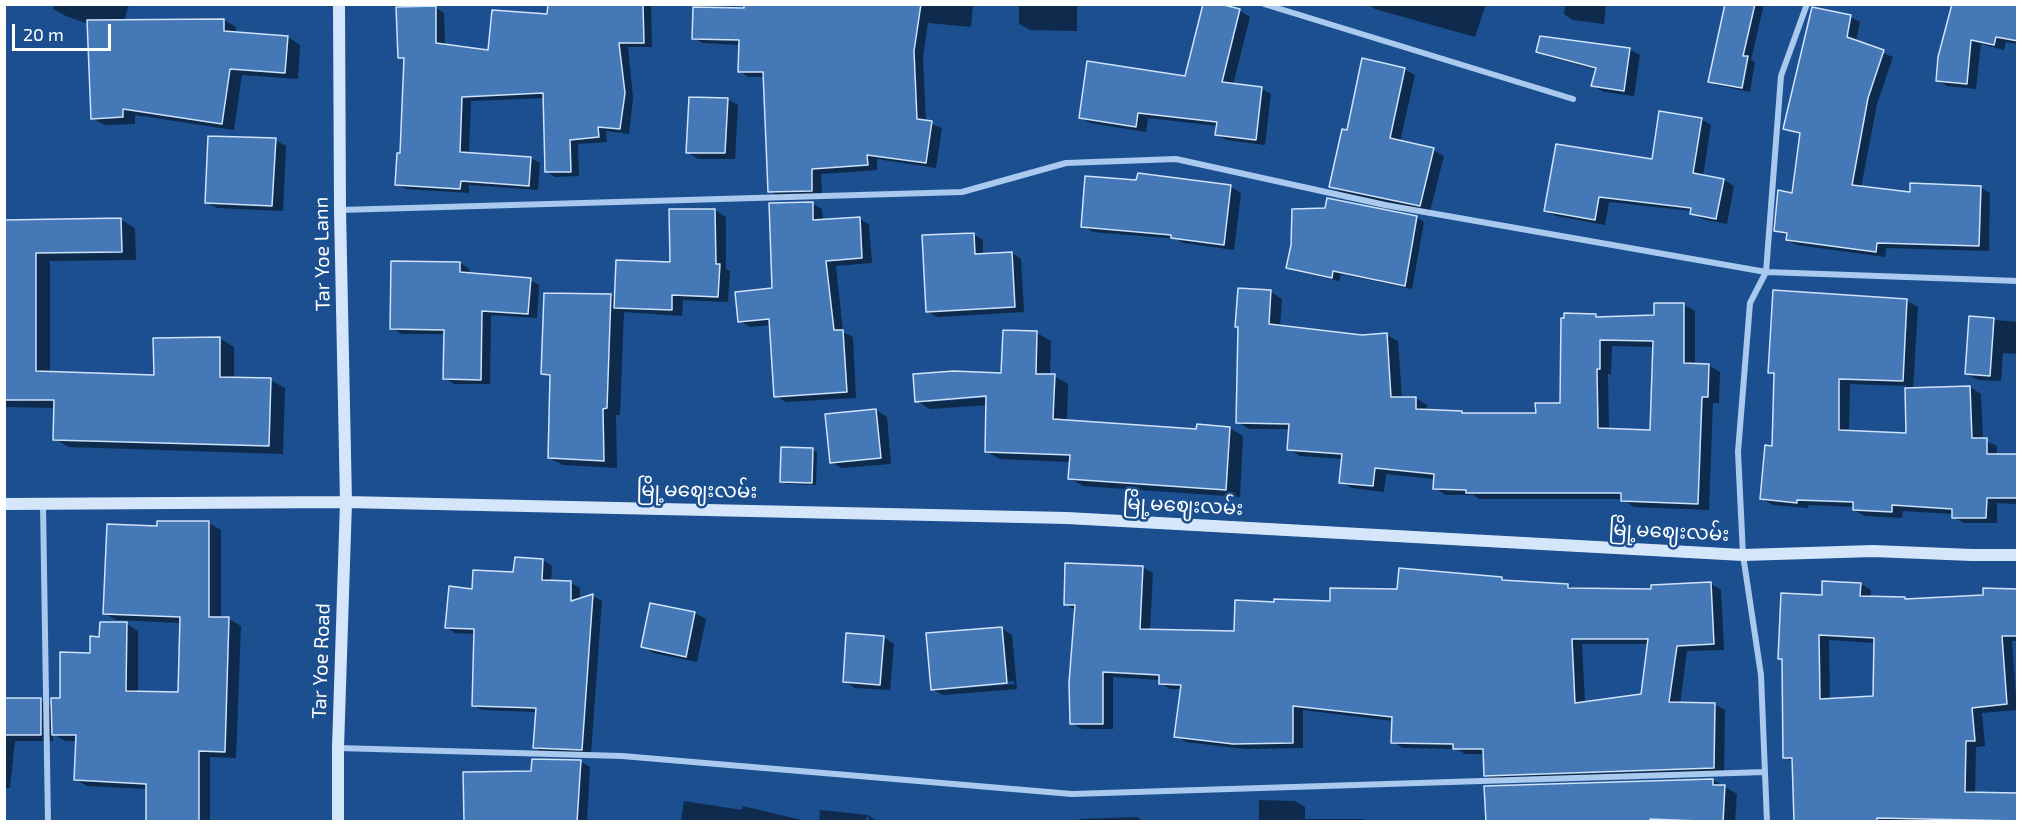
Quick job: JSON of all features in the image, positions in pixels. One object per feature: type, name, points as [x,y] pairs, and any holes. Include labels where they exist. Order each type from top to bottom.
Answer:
[{"type":"main road","name":"Tar Yoe Lann","points":[[339,4],[340,210],[346,502]]},
{"type":"main road","name":"မြို့မဈေးလမ်း","points":[[4,504],[346,502],[1067,518],[1743,555],[1873,550],[2018,555]]},
{"type":"main road","name":"Tar Yoe Road","points":[[338,822],[338,748],[346,502]]},
{"type":"street","points":[[1264,4],[1573,99]]},
{"type":"street","points":[[1767,822],[1761,675],[1743,555],[1738,452],[1750,303],[1766,272],[1781,76],[1807,4]]},
{"type":"street","points":[[340,210],[962,192],[1066,163],[1176,159],[1385,205],[1766,272],[2018,281]]},
{"type":"street","points":[[44,505],[48,822]]},
{"type":"street","points":[[338,748],[622,756],[1072,794],[1765,772]]},
{"type":"building","points":[[548,4],[643,4],[644,43],[619,43],[625,93],[620,129],[598,127],[599,137],[570,140],[571,172],[545,172],[543,93],[462,97],[460,152],[531,157],[529,186],[461,181],[460,189],[395,185],[397,153],[400,153],[404,58],[398,58],[396,7],[436,6],[436,43],[488,50],[492,10],[547,14]]},
{"type":"building","points":[[744,4],[921,4],[914,51],[917,119],[932,121],[926,163],[867,155],[868,165],[812,169],[812,191],[768,192],[763,72],[738,72],[739,40],[692,39],[693,7],[744,8]]},
{"type":"building","points":[[1203,4],[1220,4],[1240,9],[1222,82],[1262,87],[1256,140],[1215,135],[1217,122],[1138,113],[1136,127],[1079,118],[1087,61],[1185,76]]},
{"type":"building","points":[[1725,4],[1755,4],[1743,56],[1748,56],[1742,88],[1708,82]]},
{"type":"building","points":[[1952,4],[2018,4],[2018,41],[1996,37],[1994,45],[1971,40],[1967,84],[1936,81],[1938,57]]},
{"type":"building","points":[[1812,7],[1851,15],[1847,37],[1884,50],[1868,98],[1852,185],[1910,192],[1910,183],[1981,186],[1979,246],[1877,243],[1876,252],[1786,240],[1787,233],[1774,231],[1778,190],[1792,193],[1800,133],[1783,129]]},
{"type":"building","points":[[224,19],[224,31],[288,36],[285,73],[230,69],[222,124],[123,109],[123,117],[91,119],[87,20]]},
{"type":"building","points":[[1540,36],[1630,48],[1624,91],[1591,86],[1596,68],[1536,52]]},
{"type":"building","points":[[1362,58],[1405,68],[1390,138],[1434,148],[1420,206],[1329,187],[1342,129],[1347,130]]},
{"type":"building","points":[[689,97],[728,98],[725,153],[686,153]]},
{"type":"building","points":[[1659,111],[1702,118],[1693,173],[1724,179],[1716,219],[1690,214],[1691,208],[1599,197],[1595,220],[1544,211],[1556,144],[1652,159]]},
{"type":"building","points":[[208,136],[276,138],[272,206],[205,203]]},
{"type":"building","points":[[1138,173],[1231,185],[1224,245],[1171,238],[1171,235],[1081,227],[1085,176],[1136,180]]},
{"type":"building","points":[[1327,198],[1417,216],[1405,286],[1333,271],[1332,278],[1286,268],[1291,245],[1292,209],[1325,208]]},
{"type":"building","points":[[813,202],[813,220],[860,217],[862,258],[826,261],[834,330],[843,330],[847,392],[774,397],[769,319],[738,322],[735,292],[772,288],[769,203]]},
{"type":"building","points":[[669,209],[715,209],[716,264],[720,264],[718,297],[672,295],[672,310],[614,308],[616,260],[670,262]]},
{"type":"building","points":[[121,218],[122,252],[36,253],[36,371],[154,375],[153,338],[220,337],[220,377],[271,378],[269,446],[53,440],[54,400],[4,400],[4,220]]},
{"type":"building","points":[[974,233],[975,254],[1012,252],[1015,307],[926,312],[922,235]]},
{"type":"building","points":[[391,261],[460,262],[460,272],[531,278],[528,314],[482,311],[481,380],[443,379],[444,330],[390,329]]},
{"type":"building","points":[[1238,288],[1271,290],[1269,324],[1362,335],[1387,333],[1391,397],[1416,397],[1416,409],[1462,411],[1462,413],[1536,413],[1535,403],[1560,403],[1561,318],[1564,318],[1564,313],[1596,314],[1596,317],[1654,315],[1654,303],[1684,303],[1684,363],[1709,364],[1708,397],[1702,397],[1698,504],[1621,501],[1621,493],[1466,493],[1466,490],[1433,489],[1434,474],[1375,468],[1373,486],[1339,483],[1342,454],[1287,450],[1289,424],[1236,423],[1238,327],[1235,327]],"holes":[[[1600,340],[1653,341],[1650,430],[1598,428],[1597,369],[1600,369]]]},
{"type":"building","points":[[1773,290],[1907,299],[1903,381],[1839,379],[1839,430],[1906,433],[1905,388],[1970,386],[1972,438],[1987,438],[1987,454],[2018,454],[2018,498],[1987,498],[1986,518],[1952,518],[1952,509],[1892,505],[1892,512],[1853,510],[1853,502],[1797,500],[1797,503],[1760,499],[1765,445],[1772,446],[1774,373],[1768,373]]},
{"type":"building","points":[[544,293],[611,294],[607,408],[603,409],[604,461],[548,458],[550,375],[541,374]]},
{"type":"building","points":[[1969,316],[1994,318],[1990,376],[1965,374]]},
{"type":"building","points":[[1003,330],[1037,331],[1036,374],[1055,374],[1053,419],[1196,429],[1197,424],[1230,427],[1226,490],[1068,479],[1070,455],[985,452],[986,396],[915,402],[913,374],[954,371],[1001,373]]},
{"type":"building","points":[[876,409],[881,458],[830,463],[825,414]]},
{"type":"building","points":[[781,447],[813,448],[812,483],[780,482]]},
{"type":"building","points":[[157,521],[209,521],[209,617],[229,617],[225,752],[199,751],[199,822],[146,822],[146,784],[74,780],[76,735],[52,735],[51,698],[60,698],[60,652],[90,653],[90,636],[99,637],[100,622],[127,622],[126,691],[178,692],[180,617],[103,614],[107,524],[157,526]]},
{"type":"building","points":[[515,557],[543,559],[542,580],[571,581],[571,601],[593,594],[582,750],[533,748],[536,708],[472,706],[474,629],[445,628],[449,586],[472,589],[473,570],[513,572]]},
{"type":"building","points":[[1065,563],[1143,566],[1140,629],[1234,631],[1235,600],[1330,601],[1330,588],[1397,589],[1399,568],[1502,577],[1502,580],[1568,584],[1568,588],[1651,589],[1651,585],[1711,582],[1714,644],[1677,646],[1669,702],[1715,703],[1714,768],[1484,776],[1483,749],[1453,749],[1453,744],[1391,743],[1392,717],[1293,706],[1293,743],[1233,744],[1174,737],[1181,685],[1159,684],[1159,675],[1103,672],[1103,724],[1070,724],[1069,683],[1075,605],[1064,605]],"holes":[[[1572,639],[1648,639],[1641,694],[1575,703]]]},
{"type":"building","points":[[1822,581],[1861,583],[1860,596],[1905,597],[1905,599],[1983,595],[1983,588],[2018,589],[2018,636],[2002,636],[2007,704],[1972,708],[1975,741],[1966,741],[1965,792],[2018,793],[2018,821],[1877,818],[1877,822],[1794,822],[1792,758],[1783,758],[1782,659],[1778,659],[1781,593],[1822,595]],"holes":[[[1819,635],[1874,638],[1873,696],[1820,699]]]},
{"type":"building","points":[[650,603],[695,612],[686,657],[641,647]]},
{"type":"building","points":[[1002,627],[1007,683],[931,690],[926,633]]},
{"type":"building","points":[[846,633],[884,636],[880,685],[843,682]]},
{"type":"building","points":[[4,698],[41,698],[41,735],[4,735]]},
{"type":"building","points":[[532,759],[581,760],[577,822],[464,822],[463,772],[531,771]]},
{"type":"building","points":[[1713,779],[1713,785],[1725,785],[1723,822],[1650,819],[1651,822],[1486,822],[1484,786]]}]
